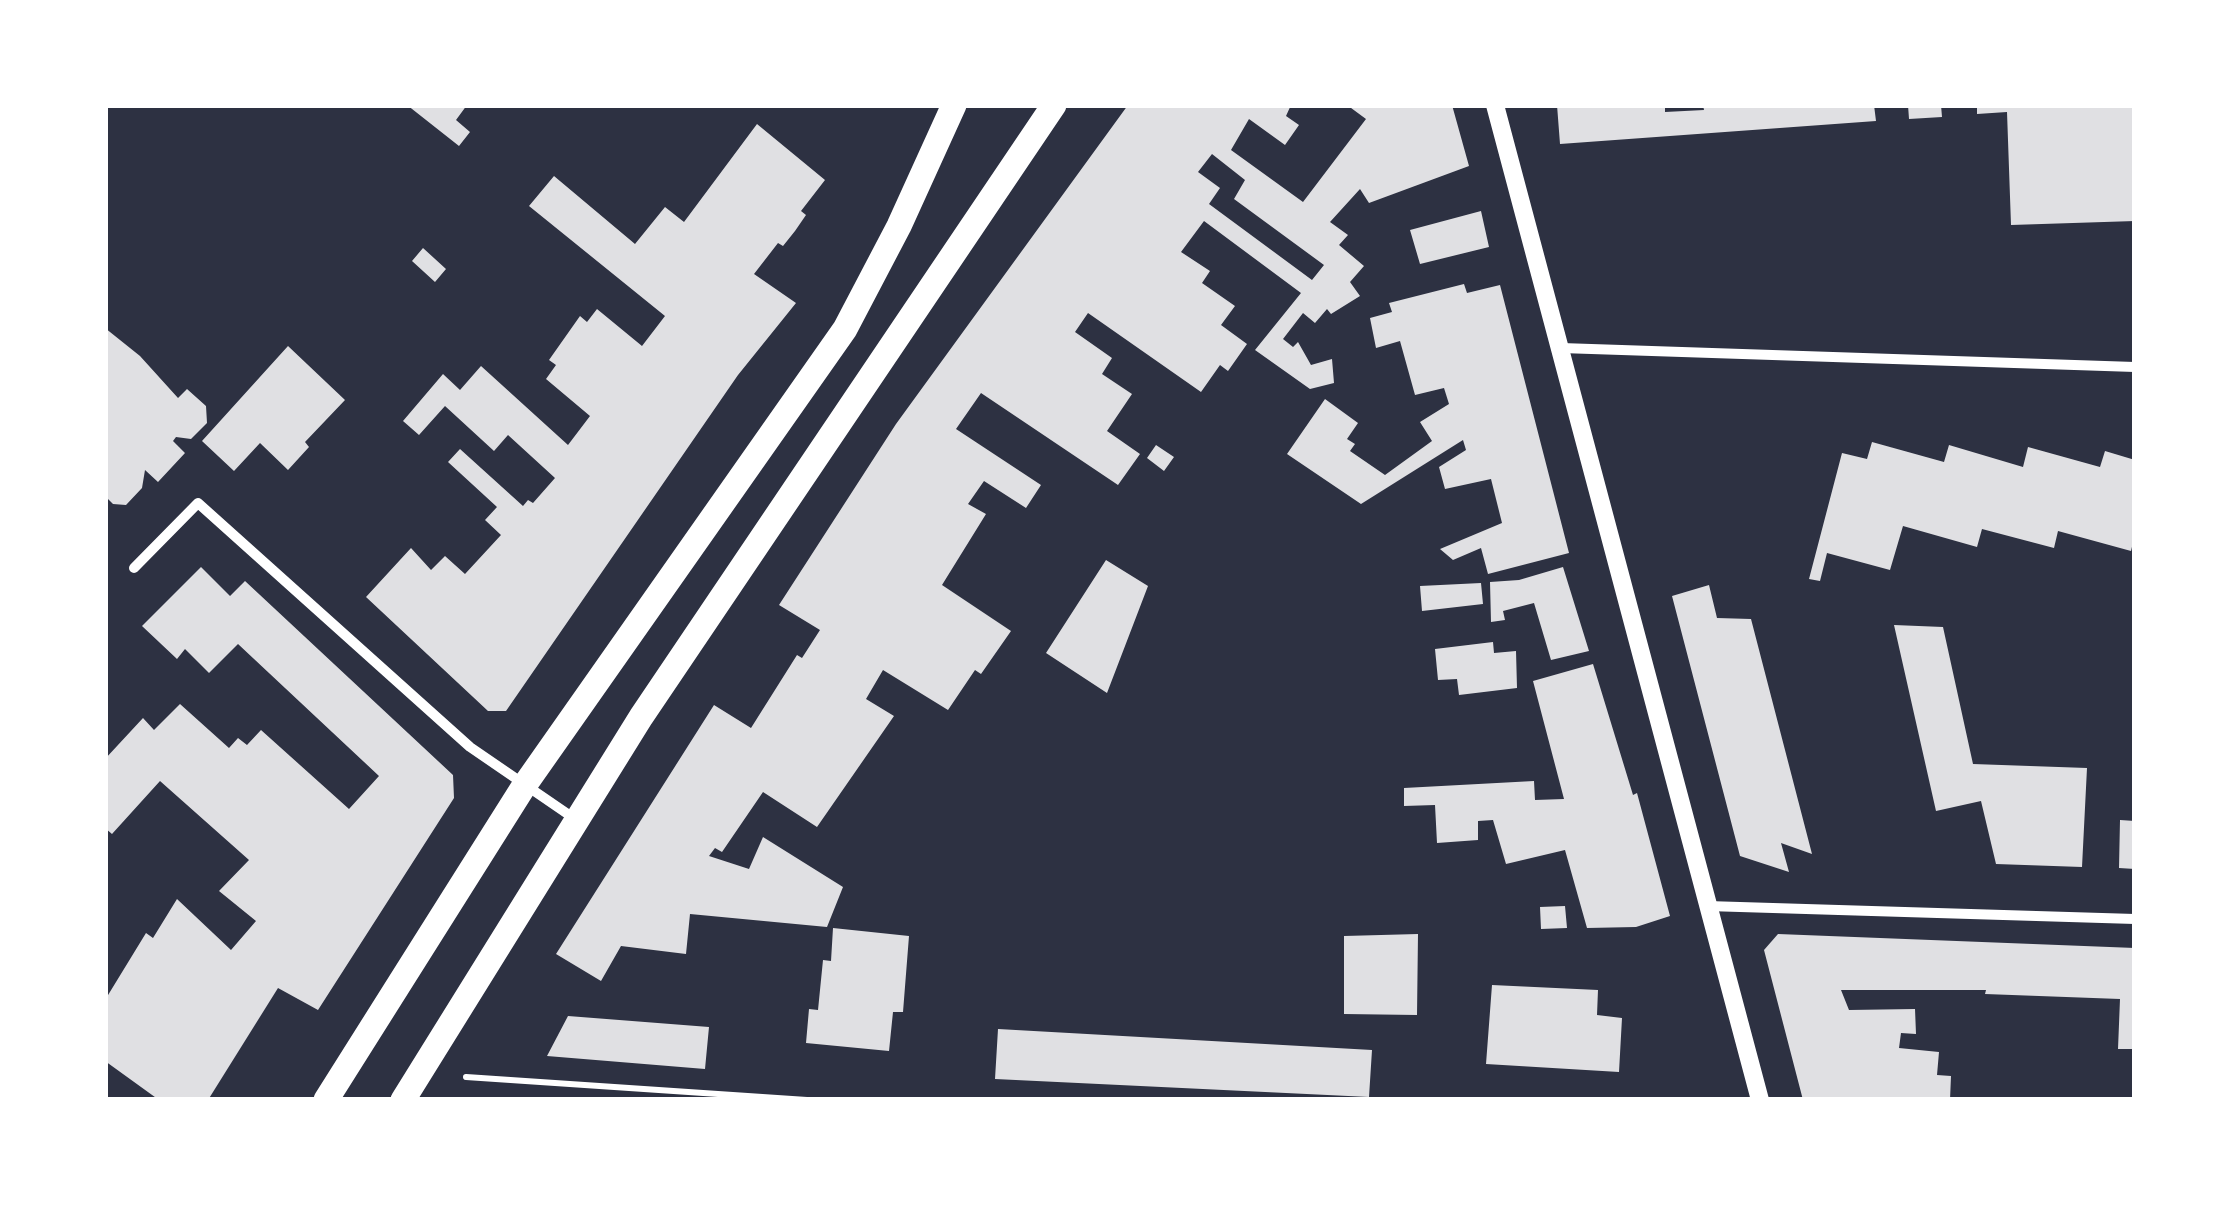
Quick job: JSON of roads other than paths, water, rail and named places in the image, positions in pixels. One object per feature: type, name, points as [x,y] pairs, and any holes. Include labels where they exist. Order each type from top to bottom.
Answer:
[{"type":"main road","points":[[326,1100],[524,786],[845,329],[899,226],[954,105]]},
{"type":"main road","points":[[1028,137],[1045,105]]},
{"type":"main road","points":[[402,1100],[756,540],[1028,137],[1054,105]]},
{"type":"street","points":[[1495,105],[1760,1100]]},
{"type":"street","points":[[1561,348],[2135,367]]},
{"type":"street","points":[[134,568],[198,503],[470,746],[576,820]]},
{"type":"street","points":[[1706,906],[2135,918]]}]
